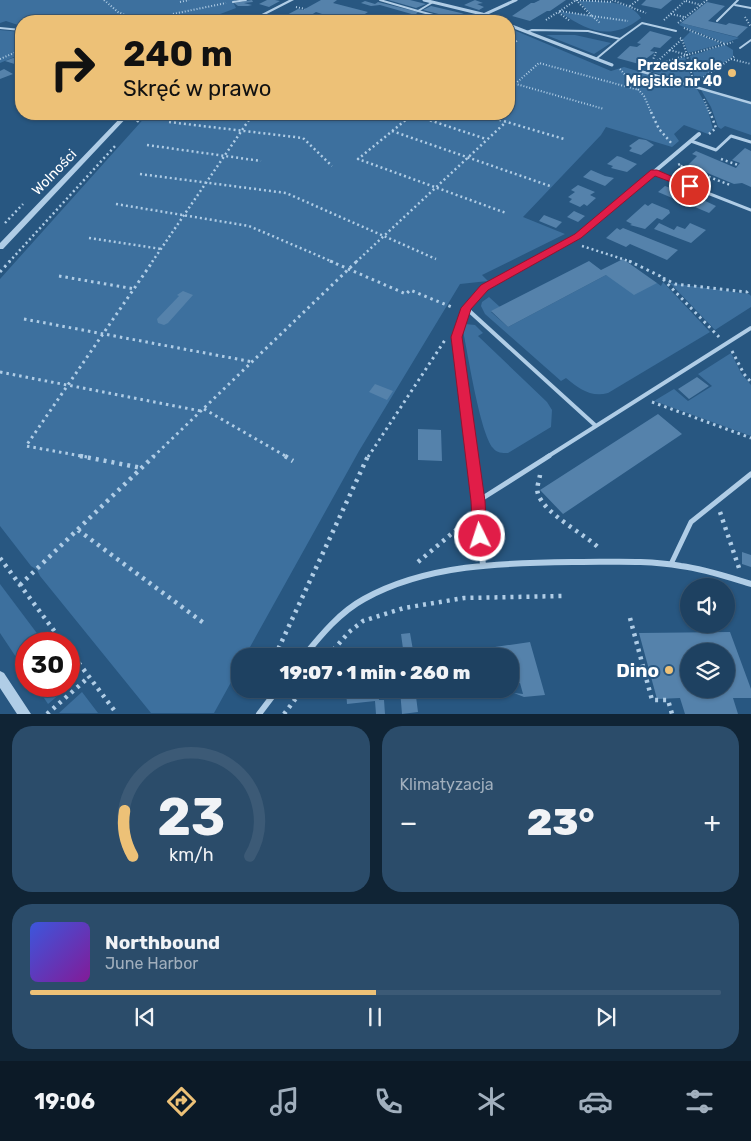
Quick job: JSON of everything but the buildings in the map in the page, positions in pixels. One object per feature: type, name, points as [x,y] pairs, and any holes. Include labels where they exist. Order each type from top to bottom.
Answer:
[{"type":"street","points":[[262,15],[292,0]]},
{"type":"street","points":[[424,0],[482,14],[516,0]]},
{"type":"street","points":[[515,27],[612,65]]},
{"type":"street","points":[[640,71],[751,103]]},
{"type":"street","name":"Wolności","points":[[0,247],[121,120]]},
{"type":"street","points":[[483,566],[478,501],[456,337],[466,308],[484,287],[578,236],[699,134]]},
{"type":"street","points":[[311,648],[338,618],[364,599],[396,585],[430,574],[483,566],[552,562],[631,561],[671,564],[710,572],[751,584]]},
{"type":"street","points":[[0,676],[25,714]]},
{"type":"street","points":[[259,714],[271,698]]},
{"type":"lane","points":[[232,2],[246,0]]},
{"type":"lane","points":[[380,0],[433,15]]},
{"type":"lane","points":[[717,21],[738,0]]},
{"type":"lane","points":[[418,11],[433,2]]},
{"type":"lane","points":[[735,5],[751,8]]},
{"type":"lane","points":[[596,59],[642,23],[676,31]]},
{"type":"lane","points":[[0,28],[15,29]]},
{"type":"lane","points":[[527,32],[532,30],[588,31],[620,39]]},
{"type":"lane","points":[[740,48],[751,40]]},
{"type":"lane","points":[[691,141],[716,150],[731,136],[751,142]]},
{"type":"lane","points":[[654,172],[751,210]]},
{"type":"lane","points":[[466,308],[596,426]]},
{"type":"lane","points":[[478,501],[751,328]]},
{"type":"lane","points":[[671,564],[691,522],[751,474]]},
{"type":"path","points":[[104,0],[118,12],[125,15]]},
{"type":"path","points":[[180,2],[189,0]]},
{"type":"path","points":[[576,0],[591,16]]},
{"type":"path","points":[[618,2],[576,0],[560,11],[642,23]]},
{"type":"path","points":[[630,6],[638,0]]},
{"type":"path","points":[[679,22],[707,0]]},
{"type":"path","points":[[664,20],[686,1],[701,5]]},
{"type":"path","points":[[173,14],[232,2]]},
{"type":"path","points":[[670,14],[685,17]]},
{"type":"path","points":[[690,30],[651,66],[725,44]]},
{"type":"path","points":[[682,39],[694,83],[736,55]]},
{"type":"path","points":[[670,50],[687,56]]},
{"type":"path","points":[[655,63],[652,62],[656,52]]},
{"type":"path","points":[[0,59],[15,53]]},
{"type":"path","points":[[515,84],[544,58]]},
{"type":"path","points":[[731,59],[751,64]]},
{"type":"path","points":[[539,63],[639,90]]},
{"type":"path","points":[[640,71],[620,67],[644,96],[659,129],[679,151]]},
{"type":"path","points":[[622,86],[631,79]]},
{"type":"path","points":[[515,84],[604,109]]},
{"type":"path","points":[[698,88],[709,107],[716,128]]},
{"type":"path","points":[[131,128],[138,120]]},
{"type":"path","points":[[142,468],[26,446],[250,120]]},
{"type":"path","points":[[405,120],[358,159],[506,213]]},
{"type":"path","points":[[430,120],[486,139]]},
{"type":"path","points":[[500,120],[564,139]]},
{"type":"path","points":[[169,122],[303,138],[332,166]]},
{"type":"path","points":[[20,585],[383,236],[506,122]]},
{"type":"path","points":[[716,128],[721,129]]},
{"type":"path","points":[[698,143],[716,128]]},
{"type":"path","points":[[392,131],[550,186]]},
{"type":"path","points":[[0,272],[118,142]]},
{"type":"path","points":[[147,145],[261,161]]},
{"type":"path","points":[[717,157],[738,165]]},
{"type":"path","points":[[686,159],[678,165],[730,185],[732,183]]},
{"type":"path","points":[[140,174],[286,193],[436,259]]},
{"type":"path","points":[[116,204],[250,226],[406,294],[410,290],[464,312],[466,308]]},
{"type":"path","points":[[89,238],[161,249]]},
{"type":"path","points":[[568,242],[623,258],[675,284],[747,292],[749,290]]},
{"type":"path","points":[[59,276],[135,289]]},
{"type":"path","points":[[660,276],[725,344],[751,382]]},
{"type":"path","points":[[24,320],[254,362]]},
{"type":"path","points":[[279,648],[366,460],[448,335]]},
{"type":"path","points":[[0,372],[203,410],[293,461]]},
{"type":"path","points":[[640,398],[751,438]]},
{"type":"path","points":[[541,466],[537,485],[538,494],[560,518],[588,536],[599,548]]},
{"type":"path","points":[[719,501],[722,522],[739,568]]},
{"type":"path","points":[[418,562],[462,525],[479,521]]},
{"type":"path","points":[[78,530],[205,624]]},
{"type":"path","points":[[0,558],[55,632]]},
{"type":"path","points":[[335,648],[344,637],[362,622],[418,604],[476,596],[563,596]]},
{"type":"path","points":[[630,618],[652,700],[668,700],[672,714]]},
{"type":"path","points":[[80,665],[117,714]]},
{"type":"path","points":[[47,714],[89,678]]},
{"type":"path","points":[[284,714],[296,698]]},
{"type":"shaded area","points":[[0,0],[236,0],[233,2],[236,8],[218,15],[15,15],[15,24],[6,21],[0,23]]},
{"type":"shaded area","points":[[579,1],[622,5],[636,12],[641,18],[620,30],[600,31],[590,29],[560,12],[591,15]]},
{"type":"shaded area","points":[[681,23],[739,38],[725,43],[679,25]]},
{"type":"shaded area","points":[[0,30],[15,31],[15,57],[0,63]]},
{"type":"shaded area","points":[[515,31],[611,71],[624,67],[697,89],[707,107],[713,129],[708,134],[684,125],[674,134],[679,141],[672,147],[606,127],[601,135],[523,217],[565,234],[482,275],[488,281],[460,284],[359,451],[249,648],[231,648],[231,682],[214,713],[151,713],[0,526],[0,279],[143,120],[515,120]]},
{"type":"shaded area","points":[[691,31],[721,44],[688,53],[683,39]]},
{"type":"shaded area","points":[[546,35],[575,35],[611,43],[594,54]]},
{"type":"shaded area","points":[[725,45],[733,50],[733,56],[695,82],[690,56]]},
{"type":"shaded area","points":[[684,57],[693,85],[643,69]]},
{"type":"shaded area","points":[[701,90],[751,104],[751,135],[725,126],[721,129],[718,127],[711,107]]},
{"type":"shaded area","points":[[606,275],[657,283],[661,286],[663,282],[710,332],[608,393],[596,394],[580,388],[566,378],[561,381],[485,314],[481,306],[482,302],[489,297],[500,307],[491,312],[508,327]]},
{"type":"shaded area","points":[[670,283],[749,294],[751,296],[751,307],[715,330]]},
{"type":"shaded area","points":[[465,324],[475,325],[483,333],[478,336],[547,402],[552,410],[551,427],[508,453],[498,452],[488,440],[475,392],[463,331]]},
{"type":"shaded area","points":[[731,353],[741,373],[751,385],[751,436],[654,401],[674,389],[688,401],[712,386],[698,374]]},
{"type":"shaded area","points":[[0,584],[36,632],[15,632],[15,656],[0,633]]},
{"type":"shaded area","points":[[82,692],[98,713],[59,713],[77,697],[80,697]]},
{"type":"shaded area","points":[[43,697],[56,697],[48,704]]},
{"type":"place","name":"Przedszkole Miejskie nr 40","points":[[732,73]]},
{"type":"place","name":"Dino","points":[[669,670]]},
{"type":"route","points":[[480,536],[478,501],[456,337],[466,308],[484,287],[578,236],[654,172],[690,186]]}]
